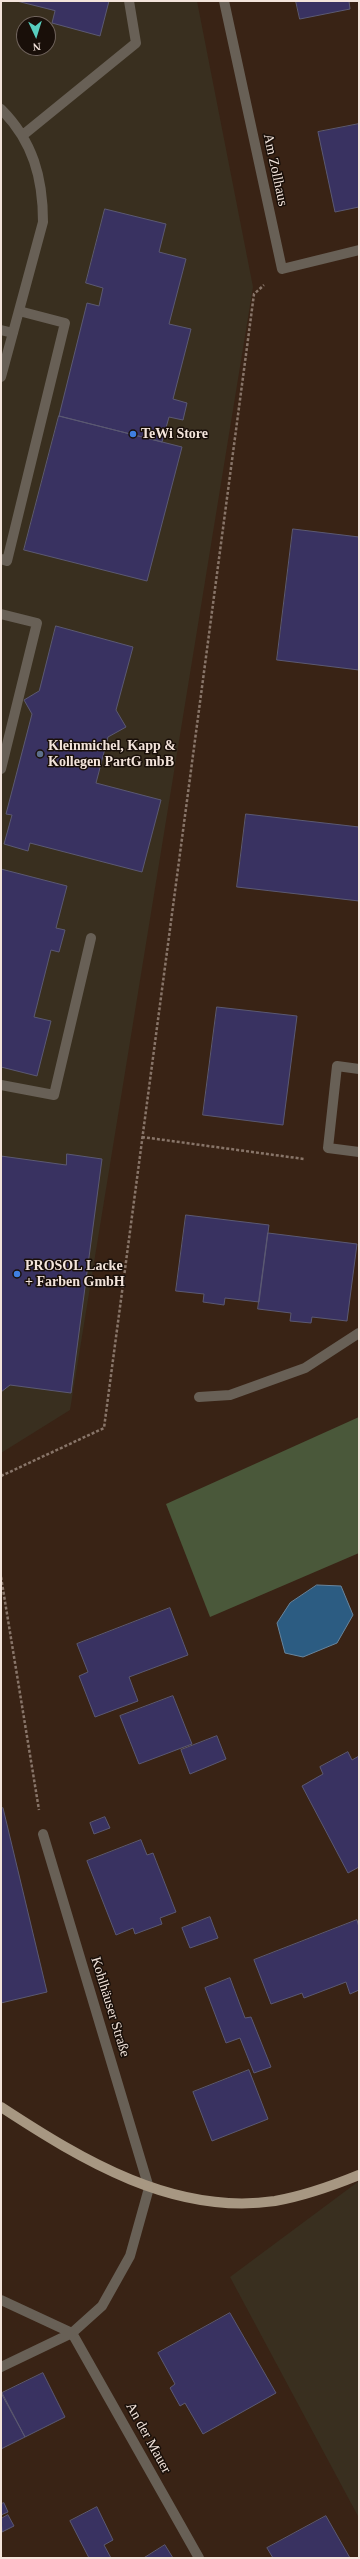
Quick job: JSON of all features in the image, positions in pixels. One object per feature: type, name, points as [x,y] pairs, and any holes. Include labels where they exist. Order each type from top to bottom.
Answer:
[{"type":"main road","points":[[1,2107],[51,2140],[149,2188],[188,2198],[228,2203],[275,2201],[324,2189],[359,2175]]},
{"type":"street","points":[[23,135],[136,43],[129,1]]},
{"type":"street","name":"Am Zollhaus","points":[[224,1],[282,268]]},
{"type":"street","points":[[1,109],[29,144],[40,173],[43,222],[1,377]]},
{"type":"street","points":[[282,268],[359,250]]},
{"type":"street","points":[[1,559],[7,561],[65,323],[19,311]]},
{"type":"street","points":[[1,330],[13,333]]},
{"type":"street","points":[[1,614],[37,623],[1,769]]},
{"type":"street","points":[[1,1085],[54,1095],[91,938]]},
{"type":"street","points":[[359,1069],[337,1066],[328,1148],[359,1152]]},
{"type":"street","points":[[199,1397],[230,1395],[305,1368],[359,1333]]},
{"type":"street","name":"Kohlhäuser Straße","points":[[43,1834],[149,2188]]},
{"type":"street","points":[[1,2367],[72,2333],[102,2306],[130,2256],[149,2188]]},
{"type":"street","points":[[1,2300],[72,2333]]},
{"type":"street","name":"An der Mauer","points":[[72,2333],[199,2558]]},
{"type":"path","points":[[1,1476],[104,1428],[254,294],[282,268]]},
{"type":"path","points":[[142,1137],[317,1160],[328,1148]]},
{"type":"path","points":[[1,1577],[9,1637],[43,1834]]},
{"type":"shaded area","points":[[1,1],[197,1],[253,287],[70,1410],[1,1453]]},
{"type":"shaded area","points":[[359,2181],[359,2518],[230,2277]]},
{"type":"green space","points":[[359,1417],[359,1553],[210,1617],[166,1504]]},
{"type":"water","points":[[317,1585],[341,1586],[353,1615],[337,1643],[303,1657],[285,1653],[277,1623],[290,1603]]},
{"type":"building","points":[[17,1],[109,1],[100,36],[56,24],[56,16],[54,16],[55,11]]},
{"type":"building","points":[[296,1],[349,1],[350,9],[300,19]]},
{"type":"building","points":[[359,124],[359,207],[335,212],[318,132]]},
{"type":"building","points":[[105,209],[166,224],[159,252],[186,259],[169,324],[191,329],[173,399],[187,403],[183,420],[169,417],[162,442],[59,416],[87,303],[99,306],[103,288],[86,283]]},
{"type":"building","points":[[59,416],[182,447],[147,581],[24,550]]},
{"type":"building","points":[[293,529],[359,537],[359,670],[277,660]]},
{"type":"building","points":[[56,626],[133,647],[116,710],[126,727],[108,737],[96,783],[161,800],[142,872],[30,843],[28,851],[4,844],[12,815],[6,814],[32,714],[24,700],[39,691]]},
{"type":"building","points":[[246,814],[359,827],[359,901],[237,887]]},
{"type":"building","points":[[1,869],[67,886],[56,928],[65,930],[59,952],[51,950],[34,1017],[51,1021],[37,1076],[1,1067]]},
{"type":"building","points":[[217,1007],[297,1016],[283,1125],[203,1115]]},
{"type":"building","points":[[67,1154],[102,1159],[71,1393],[10,1385],[1,1392],[1,1156],[66,1165]]},
{"type":"building","points":[[186,1215],[269,1225],[259,1302],[225,1298],[224,1305],[203,1302],[204,1294],[176,1291]]},
{"type":"building","points":[[268,1233],[357,1244],[347,1321],[312,1317],[311,1323],[290,1321],[291,1313],[258,1309]]},
{"type":"building","points":[[170,1608],[188,1655],[129,1677],[138,1701],[95,1717],[79,1676],[88,1672],[77,1644]]},
{"type":"building","points":[[173,1696],[192,1744],[139,1764],[120,1716]]},
{"type":"building","points":[[217,1736],[226,1759],[190,1774],[181,1750]]},
{"type":"building","points":[[348,1752],[352,1760],[359,1756],[359,1867],[348,1873],[302,1786],[323,1774],[320,1767]]},
{"type":"building","points":[[3,1808],[47,1992],[1,2003],[1,1809]]},
{"type":"building","points":[[105,1817],[110,1828],[94,1834],[90,1823]]},
{"type":"building","points":[[141,1840],[147,1855],[153,1853],[176,1912],[160,1918],[162,1924],[135,1934],[133,1928],[116,1935],[87,1861]]},
{"type":"building","points":[[210,1917],[218,1938],[190,1948],[182,1928]]},
{"type":"building","points":[[357,1920],[359,1927],[359,1990],[350,1994],[346,1982],[304,1998],[302,1993],[271,2004],[254,1960]]},
{"type":"building","points":[[230,1978],[245,2018],[251,2017],[271,2067],[254,2073],[240,2038],[226,2043],[205,1988]]},
{"type":"building","points":[[249,2070],[268,2119],[212,2141],[193,2092]]},
{"type":"building","points":[[230,2313],[276,2393],[203,2434],[185,2403],[180,2406],[170,2388],[175,2384],[158,2353]]},
{"type":"building","points":[[43,2373],[65,2417],[25,2437],[2,2393]]},
{"type":"building","points":[[1,2393],[25,2437],[1,2449]]},
{"type":"building","points":[[4,2503],[8,2512],[1,2515],[1,2504]]},
{"type":"building","points":[[97,2507],[113,2540],[104,2545],[111,2558],[89,2558],[70,2521]]},
{"type":"building","points":[[8,2515],[14,2526],[2,2532],[1,2519]]},
{"type":"building","points":[[326,2516],[350,2558],[273,2558],[267,2548]]},
{"type":"building","points":[[165,2545],[173,2558],[144,2558]]},
{"type":"place","name":"TeWi Store","points":[[133,434]]},
{"type":"place","name":"Kleinmichel, Kapp & Kollegen PartG mbB","points":[[40,754]]},
{"type":"place","name":"PROSOL Lacke + Farben GmbH","points":[[17,1274]]}]
